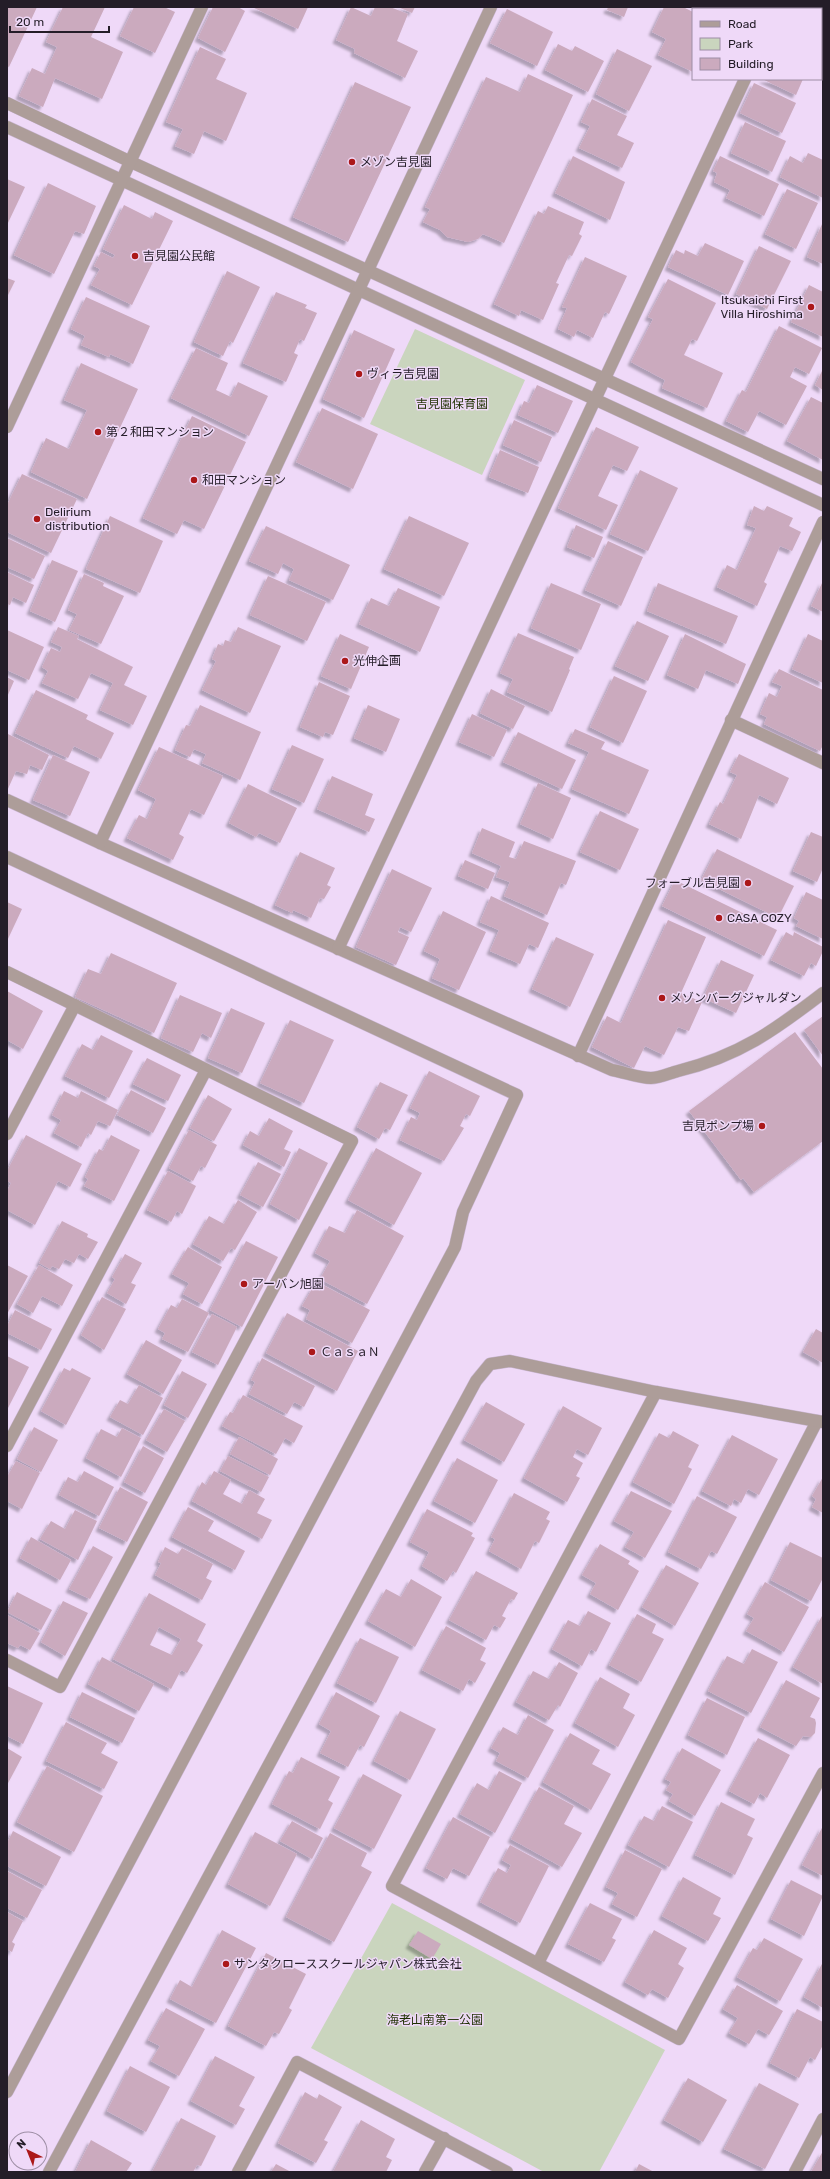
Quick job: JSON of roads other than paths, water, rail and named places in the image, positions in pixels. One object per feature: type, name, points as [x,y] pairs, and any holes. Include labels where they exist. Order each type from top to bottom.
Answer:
[{"type":"street","points":[[7,427],[202,7]]},
{"type":"street","points":[[100,843],[491,7]]},
{"type":"street","points":[[338,949],[603,378],[744,80]]},
{"type":"street","points":[[7,103],[131,162],[823,479]]},
{"type":"street","points":[[7,127],[823,505]]},
{"type":"street","points":[[578,1056],[823,522]]},
{"type":"street","points":[[731,720],[823,763]]},
{"type":"street","points":[[7,800],[100,843],[612,1070],[652,1078],[688,1069],[749,1046],[778,1027],[823,993]]},
{"type":"street","points":[[7,856],[517,1095],[463,1212],[455,1247],[7,2092]]},
{"type":"street","points":[[7,972],[352,1141],[60,1687],[7,1660]]},
{"type":"street","points":[[7,1134],[75,1005]]},
{"type":"street","points":[[7,1446],[206,1070]]},
{"type":"street","points":[[49,2172],[476,1381],[490,1364],[510,1361],[656,1392],[820,1421],[538,1963]]},
{"type":"street","points":[[656,1392],[392,1886],[679,2039],[823,1772]]},
{"type":"street","points":[[238,2172],[297,2062],[507,2172]]},
{"type":"street","points":[[795,2172],[823,2119]]},
{"type":"street","points":[[425,2172],[444,2138]]},
{"type":"place","name":"メゾン吉見園","points":[[352,162]]},
{"type":"place","name":"吉見園公民館","points":[[135,256]]},
{"type":"place","name":"Itsukaichi First Villa Hiroshima","points":[[811,307]]},
{"type":"place","name":"ヴィラ吉見園","points":[[359,374]]},
{"type":"place","name":"第２和田マンション","points":[[98,432]]},
{"type":"place","name":"和田マンション","points":[[194,480]]},
{"type":"place","name":"Delirium distribution","points":[[37,519]]},
{"type":"place","name":"光伸企画","points":[[345,661]]},
{"type":"place","name":"フォーブル吉見園","points":[[748,883]]},
{"type":"place","name":"CASA COZY","points":[[719,918]]},
{"type":"place","name":"メゾンバーグジャルダン","points":[[662,998]]},
{"type":"place","name":"吉見ポンプ場","points":[[762,1126]]},
{"type":"place","name":"アーバン旭園","points":[[244,1284]]},
{"type":"place","name":"ＣａｓａＮ","points":[[312,1352]]},
{"type":"place","name":"サンタクローススクールジャパン株式会社","points":[[226,1964]]},
{"type":"park label","name":"吉見園保育園","points":[[452,404]]},
{"type":"park label","name":"海老山南第一公園","points":[[435,2020]]}]
